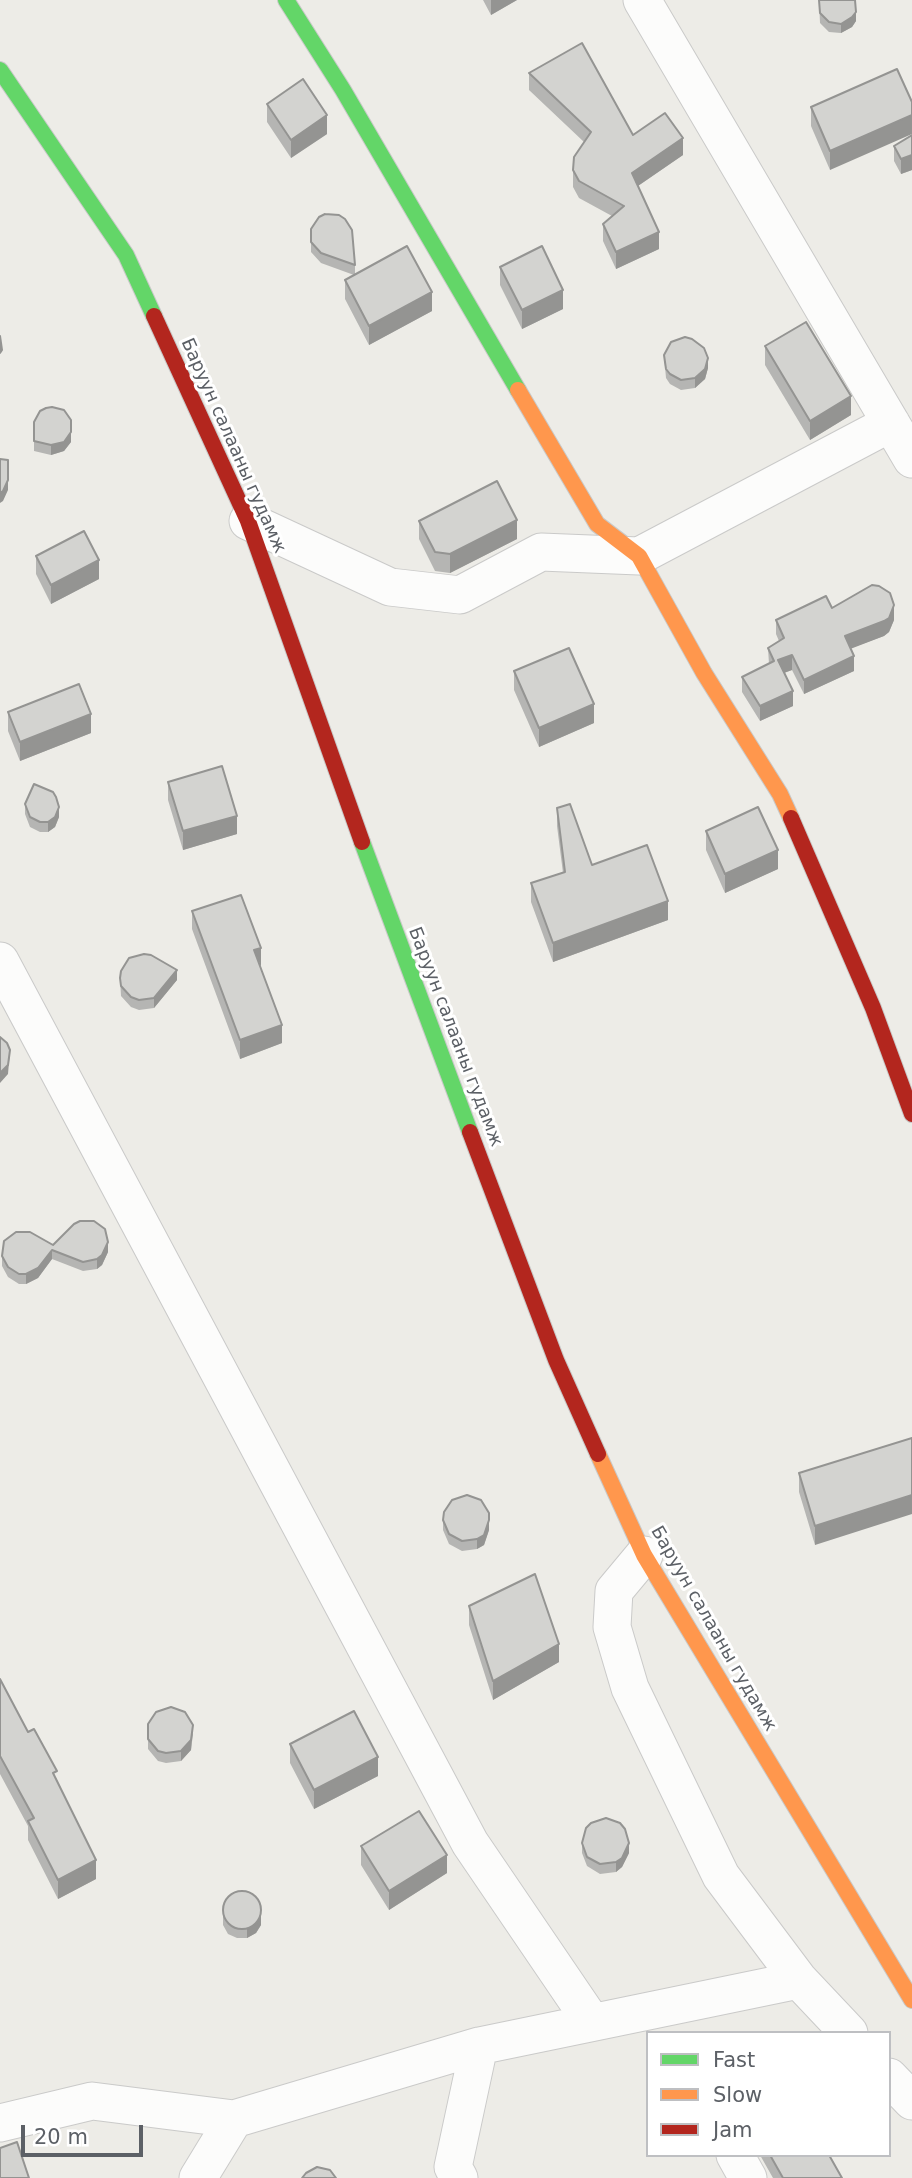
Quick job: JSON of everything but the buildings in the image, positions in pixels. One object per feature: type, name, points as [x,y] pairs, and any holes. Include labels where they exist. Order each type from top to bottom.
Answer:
[{"type":"main road","points":[[286,0],[343,90],[597,524],[639,556],[704,673],[780,794],[873,1008],[912,1114]]},
{"type":"main road","name":"Баруун салааны гудамж","points":[[0,71],[126,255],[248,521],[402,953],[556,1360],[644,1555],[912,2000]]},
{"type":"street","points":[[642,0],[912,459]]},
{"type":"street","points":[[248,521],[390,587],[460,595],[541,552],[639,556],[891,423]]},
{"type":"street","points":[[0,961],[470,1843],[591,2021]]},
{"type":"street","points":[[644,1555],[614,1591],[612,1627],[630,1688],[721,1876],[799,1980],[847,2031]]},
{"type":"street","points":[[0,2123],[92,2101],[234,2119],[480,2046],[591,2021],[682,2018],[799,1980]]},
{"type":"street","points":[[459,2178],[453,2166],[480,2046]]},
{"type":"street","points":[[891,2079],[912,2101]]},
{"type":"street","points":[[198,2178],[234,2119]]},
{"type":"street","points":[[736,2157],[748,2178]]},
{"type":"traffic: fast","points":[[286,0],[343,90],[518,390]]},
{"type":"traffic: fast","points":[[0,70],[126,255],[154,316]]},
{"type":"traffic: fast","points":[[362,842],[470,1132]]},
{"type":"traffic: slow","points":[[518,390],[597,524],[639,556],[704,673],[780,794],[791,818]]},
{"type":"traffic: slow","points":[[598,1454],[644,1555],[912,2000]]},
{"type":"traffic: jam","points":[[154,316],[248,521],[362,842]]},
{"type":"traffic: jam","points":[[791,818],[873,1008],[912,1114]]},
{"type":"traffic: jam","points":[[470,1132],[556,1360],[598,1454]]}]
